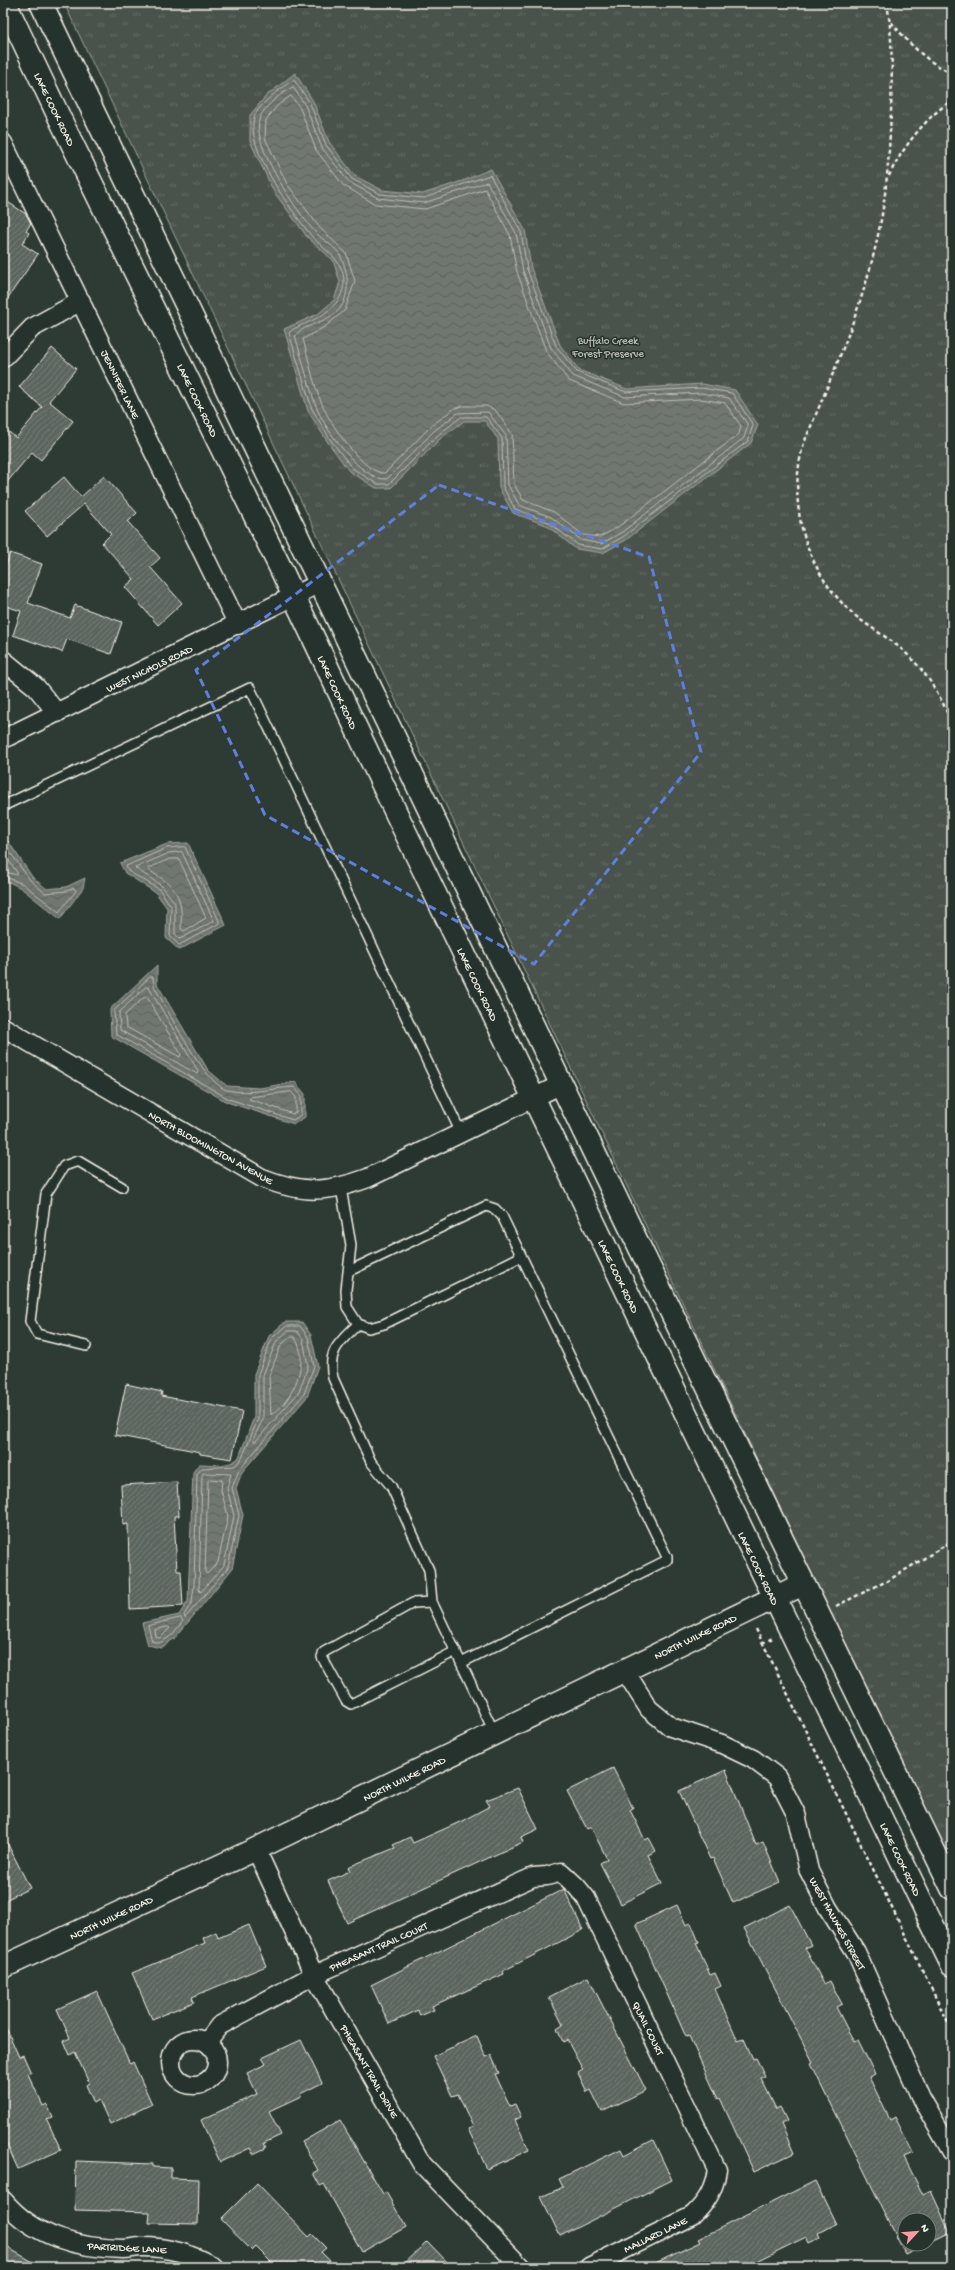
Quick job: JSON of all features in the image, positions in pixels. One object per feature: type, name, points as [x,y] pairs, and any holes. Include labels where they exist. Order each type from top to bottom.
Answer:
[{"type":"main road","name":"LAKE COOK ROAD","points":[[5,3],[62,123],[294,597],[773,1598],[952,1965]]},
{"type":"main road","points":[[41,3],[818,1616],[952,1888]]},
{"type":"main road","name":"NORTH WILKE ROAD","points":[[3,1967],[256,1850],[803,1584]]},
{"type":"street","name":"JENNIFER LANE","points":[[3,143],[238,625]]},
{"type":"street","points":[[3,358],[32,328],[81,301]]},
{"type":"street","name":"WEST NICHOLS ROAD","points":[[3,739],[238,625],[320,583]]},
{"type":"street","points":[[3,660],[36,687],[58,713]]},
{"type":"street","name":"NORTH BLOOMINGTON AVENUE","points":[[3,1027],[262,1178],[282,1186],[306,1190],[341,1188],[368,1178],[562,1084]]},
{"type":"street","name":"WEST HAWKES STREET","points":[[625,1671],[648,1709],[671,1727],[722,1744],[753,1758],[777,1777],[796,1814],[809,1871],[828,1908],[856,1952],[921,2098],[952,2152]]},
{"type":"street","name":"PHEASANT TRAIL DRIVE","points":[[256,1850],[314,1975],[422,2164],[521,2267]]},
{"type":"street","name":"PHEASANT TRAIL COURT","points":[[207,2042],[219,2026],[314,1975],[533,1877],[547,1876],[561,1872]]},
{"type":"street","name":"QUAIL COURT","points":[[561,1872],[586,1898],[717,2170],[712,2192]]},
{"type":"street","name":"MALLARD LANE","points":[[589,2267],[692,2216],[705,2204],[712,2192]]},
{"type":"street","name":"PARTRIDGE LANE","points":[[3,2200],[23,2221],[37,2230],[62,2241],[124,2249],[162,2248],[183,2252],[214,2267]]},
{"type":"lane","points":[[3,806],[250,688],[461,1133]]},
{"type":"lane","points":[[86,1346],[37,1334],[30,1321],[46,1194],[64,1166],[78,1161],[122,1187]]},
{"type":"lane","points":[[341,1188],[350,1245],[349,1271],[346,1290],[347,1307],[358,1324],[369,1328],[384,1324],[520,1256]]},
{"type":"lane","points":[[349,1271],[486,1206],[495,1209],[502,1216],[666,1560],[461,1663]]},
{"type":"lane","points":[[358,1324],[334,1348],[330,1365],[333,1378],[371,1462],[391,1486],[429,1570],[432,1602],[495,1734]]},
{"type":"lane","points":[[432,1602],[413,1603],[324,1652],[322,1657],[346,1701],[351,1704],[456,1651]]},
{"type":"path","points":[[887,3],[890,22],[892,88],[887,179],[878,235],[859,306],[799,461],[796,478],[799,513],[810,554],[835,595],[849,610],[898,647],[921,668],[936,688],[952,724]]},
{"type":"path","points":[[890,22],[918,53],[933,64],[952,73]]},
{"type":"path","points":[[887,179],[894,164],[908,144],[932,118],[952,100]]},
{"type":"path","points":[[818,1616],[889,1580],[952,1541]]},
{"type":"path","points":[[747,1611],[952,2031]]},
{"type":"path","points":[[762,1643],[789,1630]]},
{"type":"highlighted area","points":[[439,485],[649,557],[701,752],[534,964],[265,815],[196,670]]},
{"type":"green space","name":"Buffalo Creek Forest Preserve","points":[[64,3],[952,3],[952,1865],[834,1621]]},
{"type":"water","points":[[295,73],[313,101],[329,142],[355,176],[382,190],[423,194],[465,180],[491,169],[525,230],[531,268],[560,345],[579,370],[627,389],[702,384],[735,390],[758,425],[751,443],[626,540],[603,553],[576,549],[546,525],[513,513],[499,488],[498,439],[485,421],[464,421],[442,437],[391,488],[376,488],[349,471],[327,441],[308,411],[284,329],[318,314],[334,300],[340,282],[333,260],[308,238],[274,192],[250,141],[250,115],[266,96]]},
{"type":"water","points":[[8,841],[33,878],[47,889],[66,887],[85,878],[83,888],[60,919],[21,888],[3,879],[3,844]]},
{"type":"water","points":[[188,843],[226,925],[179,950],[166,938],[167,908],[156,893],[125,873],[120,863],[167,844]]},
{"type":"water","points":[[157,965],[157,984],[208,1070],[227,1086],[260,1088],[295,1082],[305,1094],[305,1117],[294,1124],[227,1102],[111,1036],[110,1009]]},
{"type":"water","points":[[285,1322],[302,1322],[311,1335],[318,1366],[307,1397],[242,1472],[236,1488],[243,1515],[232,1569],[175,1638],[161,1648],[148,1645],[142,1623],[179,1615],[188,1601],[193,1472],[199,1464],[226,1464],[231,1463],[239,1457],[254,1417],[254,1374],[269,1336]]},
{"type":"building","points":[[3,199],[26,214],[31,223],[26,231],[29,233],[22,244],[38,254],[3,305]]},
{"type":"building","points":[[52,348],[76,369],[49,401],[73,421],[41,460],[32,452],[3,487],[3,427],[16,438],[42,407],[19,387]]},
{"type":"building","points":[[104,476],[137,513],[128,522],[160,558],[150,567],[182,603],[158,625],[125,587],[134,579],[102,543],[111,534],[84,504],[47,536],[25,511],[64,477],[81,497]]},
{"type":"building","points":[[10,553],[42,564],[28,603],[70,618],[75,605],[122,622],[111,654],[67,639],[62,652],[13,635],[21,611],[3,605],[3,575]]},
{"type":"building","points":[[126,1384],[162,1392],[161,1396],[242,1411],[232,1459],[200,1454],[200,1452],[115,1435]]},
{"type":"building","points":[[177,1482],[179,1516],[174,1516],[177,1571],[181,1571],[183,1606],[130,1609],[128,1524],[123,1525],[121,1485]]},
{"type":"building","points":[[613,1768],[633,1808],[630,1810],[645,1840],[649,1838],[656,1851],[648,1855],[662,1883],[621,1904],[600,1863],[607,1859],[591,1827],[587,1829],[567,1791]]},
{"type":"building","points":[[726,1770],[756,1845],[763,1842],[780,1882],[733,1903],[713,1858],[710,1859],[679,1791]]},
{"type":"building","points":[[518,1788],[538,1829],[521,1837],[523,1842],[347,1923],[328,1881],[350,1871],[348,1867],[395,1848],[393,1845],[410,1837],[413,1843],[462,1821],[490,1806],[486,1800]]},
{"type":"building","points":[[3,1835],[30,1888],[3,1901]]},
{"type":"building","points":[[564,1889],[583,1930],[503,1971],[504,1974],[432,2006],[434,2010],[420,2016],[418,2010],[389,2024],[371,1985]]},
{"type":"building","points":[[677,1905],[686,1925],[691,1923],[699,1942],[696,1943],[710,1975],[715,1973],[721,1986],[715,1989],[738,2041],[744,2039],[753,2059],[756,2058],[765,2076],[761,2078],[776,2109],[780,2107],[787,2121],[781,2124],[794,2153],[754,2172],[720,2098],[718,2099],[689,2036],[686,2037],[636,1924]]},
{"type":"building","points":[[790,1905],[811,1945],[805,1948],[824,1984],[830,1981],[842,2004],[836,2007],[854,2042],[858,2040],[875,2074],[869,2077],[890,2120],[895,2117],[913,2153],[904,2157],[923,2195],[931,2191],[950,2232],[937,2238],[937,2212],[897,2212],[897,2238],[811,2063],[813,2062],[744,1928]]},
{"type":"building","points":[[249,1925],[266,1966],[192,1997],[194,2002],[152,2019],[132,1973],[205,1943],[203,1938],[216,1932],[218,1938]]},
{"type":"building","points":[[588,1977],[646,2090],[602,2112],[591,2090],[587,2092],[578,2073],[583,2070],[567,2040],[563,2042],[557,2029],[563,2025],[549,1997]]},
{"type":"building","points":[[97,1991],[130,2064],[133,2062],[152,2104],[110,2124],[99,2100],[94,2103],[86,2085],[89,2083],[75,2052],[70,2055],[64,2041],[70,2038],[57,2009]]},
{"type":"building","points":[[3,2021],[19,2057],[23,2055],[31,2073],[28,2074],[43,2106],[47,2104],[53,2118],[47,2120],[61,2150],[18,2169],[3,2136]]},
{"type":"building","points":[[477,2036],[486,2057],[491,2055],[499,2073],[495,2074],[510,2106],[515,2104],[521,2117],[515,2120],[529,2150],[487,2169],[468,2129],[473,2127],[458,2094],[452,2096],[433,2056]]},
{"type":"building","points":[[301,2040],[322,2083],[300,2094],[301,2096],[269,2111],[281,2135],[264,2143],[266,2148],[253,2154],[250,2148],[220,2162],[201,2120],[257,2094],[247,2073],[266,2064],[262,2058]]},
{"type":"building","points":[[340,2120],[383,2194],[386,2192],[406,2227],[362,2252],[324,2184],[320,2186],[313,2173],[318,2170],[302,2142]]},
{"type":"building","points":[[653,2140],[672,2180],[560,2236],[541,2197],[563,2187],[559,2179],[621,2149],[624,2155]]},
{"type":"building","points":[[76,2161],[153,2164],[153,2167],[171,2168],[171,2178],[199,2179],[198,2224],[149,2223],[150,2212],[75,2210]]},
{"type":"building","points":[[815,2181],[836,2224],[819,2233],[821,2237],[809,2243],[806,2237],[755,2262],[757,2267],[647,2267],[700,2242],[698,2239]]},
{"type":"building","points":[[257,2183],[309,2237],[312,2234],[326,2248],[321,2252],[336,2267],[276,2267],[256,2247],[252,2251],[221,2219]]},
{"type":"building","points":[[427,2241],[452,2267],[400,2267],[421,2247]]},
{"type":"building","points":[[3,2245],[42,2267],[3,2267]]}]
